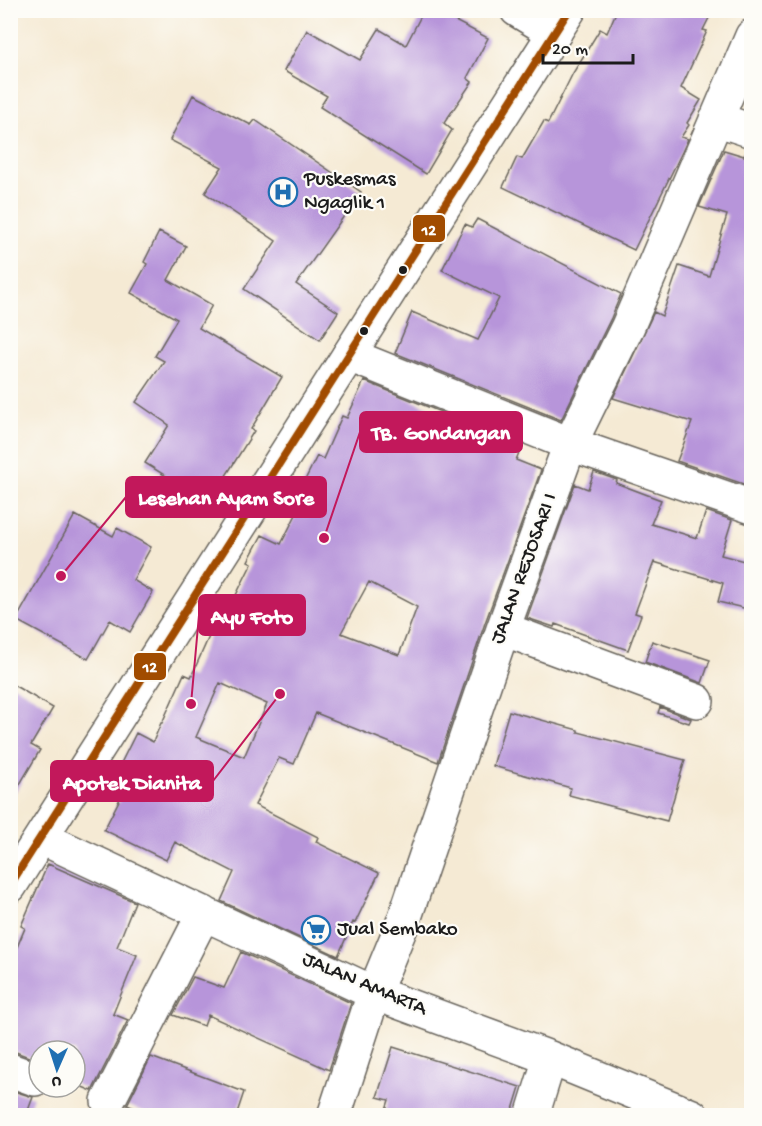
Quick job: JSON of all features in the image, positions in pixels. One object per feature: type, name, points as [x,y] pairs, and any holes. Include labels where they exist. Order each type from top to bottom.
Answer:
[{"type":"street","points":[[10,886],[562,22],[517,10]]},
{"type":"street","name":"JALAN REJOSARI I","points":[[334,1116],[374,993],[404,920],[502,630],[570,444],[628,326],[752,36]]},
{"type":"street","points":[[716,119],[752,131]]},
{"type":"street","points":[[349,355],[570,444],[752,507]]},
{"type":"street","points":[[502,630],[697,700]]},
{"type":"street","name":"JALAN AMARTA","points":[[42,838],[374,993],[550,1058],[692,1116]]},
{"type":"street","points":[[108,1101],[204,913]]},
{"type":"street","points":[[532,1116],[550,1058]]},
{"type":"building","points":[[424,10],[434,10],[488,38],[467,78],[472,82],[444,123],[452,130],[426,174],[320,107],[327,96],[284,71],[307,30],[360,60],[379,29],[406,45]]},
{"type":"building","points":[[617,10],[713,10],[703,30],[707,31],[681,88],[701,100],[681,137],[688,139],[634,250],[503,187],[517,157],[522,159],[544,121],[548,123],[573,73],[600,29],[607,33]]},
{"type":"building","name":"Puskesmas Ngaglik 1","points":[[193,95],[251,125],[255,120],[361,192],[296,284],[338,312],[320,340],[244,289],[276,241],[205,193],[222,167],[170,140]]},
{"type":"building","points":[[724,150],[744,156],[745,154],[752,155],[752,487],[677,461],[692,422],[613,398],[654,312],[662,316],[679,266],[709,276],[727,215],[699,207]]},
{"type":"building","points":[[477,219],[621,294],[561,420],[395,353],[412,312],[478,340],[499,298],[442,270],[465,224],[472,227]]},
{"type":"building","points":[[159,232],[186,246],[168,280],[212,305],[199,328],[282,377],[251,429],[254,431],[209,503],[145,463],[169,425],[136,402],[164,361],[155,356],[177,319],[131,293],[147,264],[144,262]]},
{"type":"building","points":[[364,381],[522,445],[516,460],[541,470],[485,623],[438,762],[316,713],[294,764],[279,758],[255,805],[318,837],[316,842],[379,873],[338,956],[221,901],[234,872],[175,842],[166,860],[104,830],[129,781],[115,775],[136,733],[153,742],[184,674],[191,677],[219,614],[225,617],[252,563],[248,561],[262,535],[281,544],[304,499],[297,496],[317,456],[323,459],[342,416],[347,418]],"holes":[[[369,582],[417,607],[399,655],[341,633]],[[220,683],[267,704],[244,757],[196,737]]]},
{"type":"building","points":[[594,472],[661,500],[651,524],[697,538],[706,511],[732,520],[721,555],[752,563],[752,610],[718,602],[723,583],[654,562],[635,613],[641,615],[628,650],[555,624],[554,627],[527,618],[575,484],[588,489]]},
{"type":"building","points":[[75,515],[113,536],[117,528],[151,547],[133,580],[153,592],[130,632],[110,620],[88,659],[16,620]]},
{"type":"building","points":[[652,641],[710,660],[702,683],[645,662]]},
{"type":"building","points":[[10,683],[53,708],[31,745],[40,750],[10,801]]},
{"type":"building","points":[[660,707],[691,719],[689,723],[658,713]]},
{"type":"building","points":[[509,711],[685,760],[667,821],[569,795],[571,788],[493,766]]},
{"type":"building","points":[[48,864],[135,902],[117,947],[137,955],[113,1014],[128,1020],[92,1091],[87,1089],[87,1039],[27,1039],[27,1056],[10,1052],[10,964],[25,928],[21,926]]},
{"type":"building","points":[[241,952],[351,1003],[329,1070],[208,1015],[204,1026],[173,1015],[193,977],[224,988]]},
{"type":"building","points":[[393,1047],[520,1087],[511,1116],[384,1116],[389,1100],[377,1097]]},
{"type":"building","points":[[151,1057],[244,1092],[236,1116],[154,1116],[127,1105]]},
{"type":"building","points":[[10,1090],[27,1095],[27,1099],[32,1099],[26,1116],[10,1116]]},
{"type":"transit line","name":"12","points":[[10,885],[569,10]]},
{"type":"place","name":"Puskesmas Ngaglik 1","points":[[283,192]]},
{"type":"place","name":"TB. Gondangan","points":[[324,538]]},
{"type":"place","name":"Lesehan Ayam Sore","points":[[61,576]]},
{"type":"place","name":"Apotek Dianita","points":[[280,694]]},
{"type":"place","name":"Ayu Foto","points":[[191,704]]},
{"type":"place","name":"Jual Sembako","points":[[316,930]]}]
